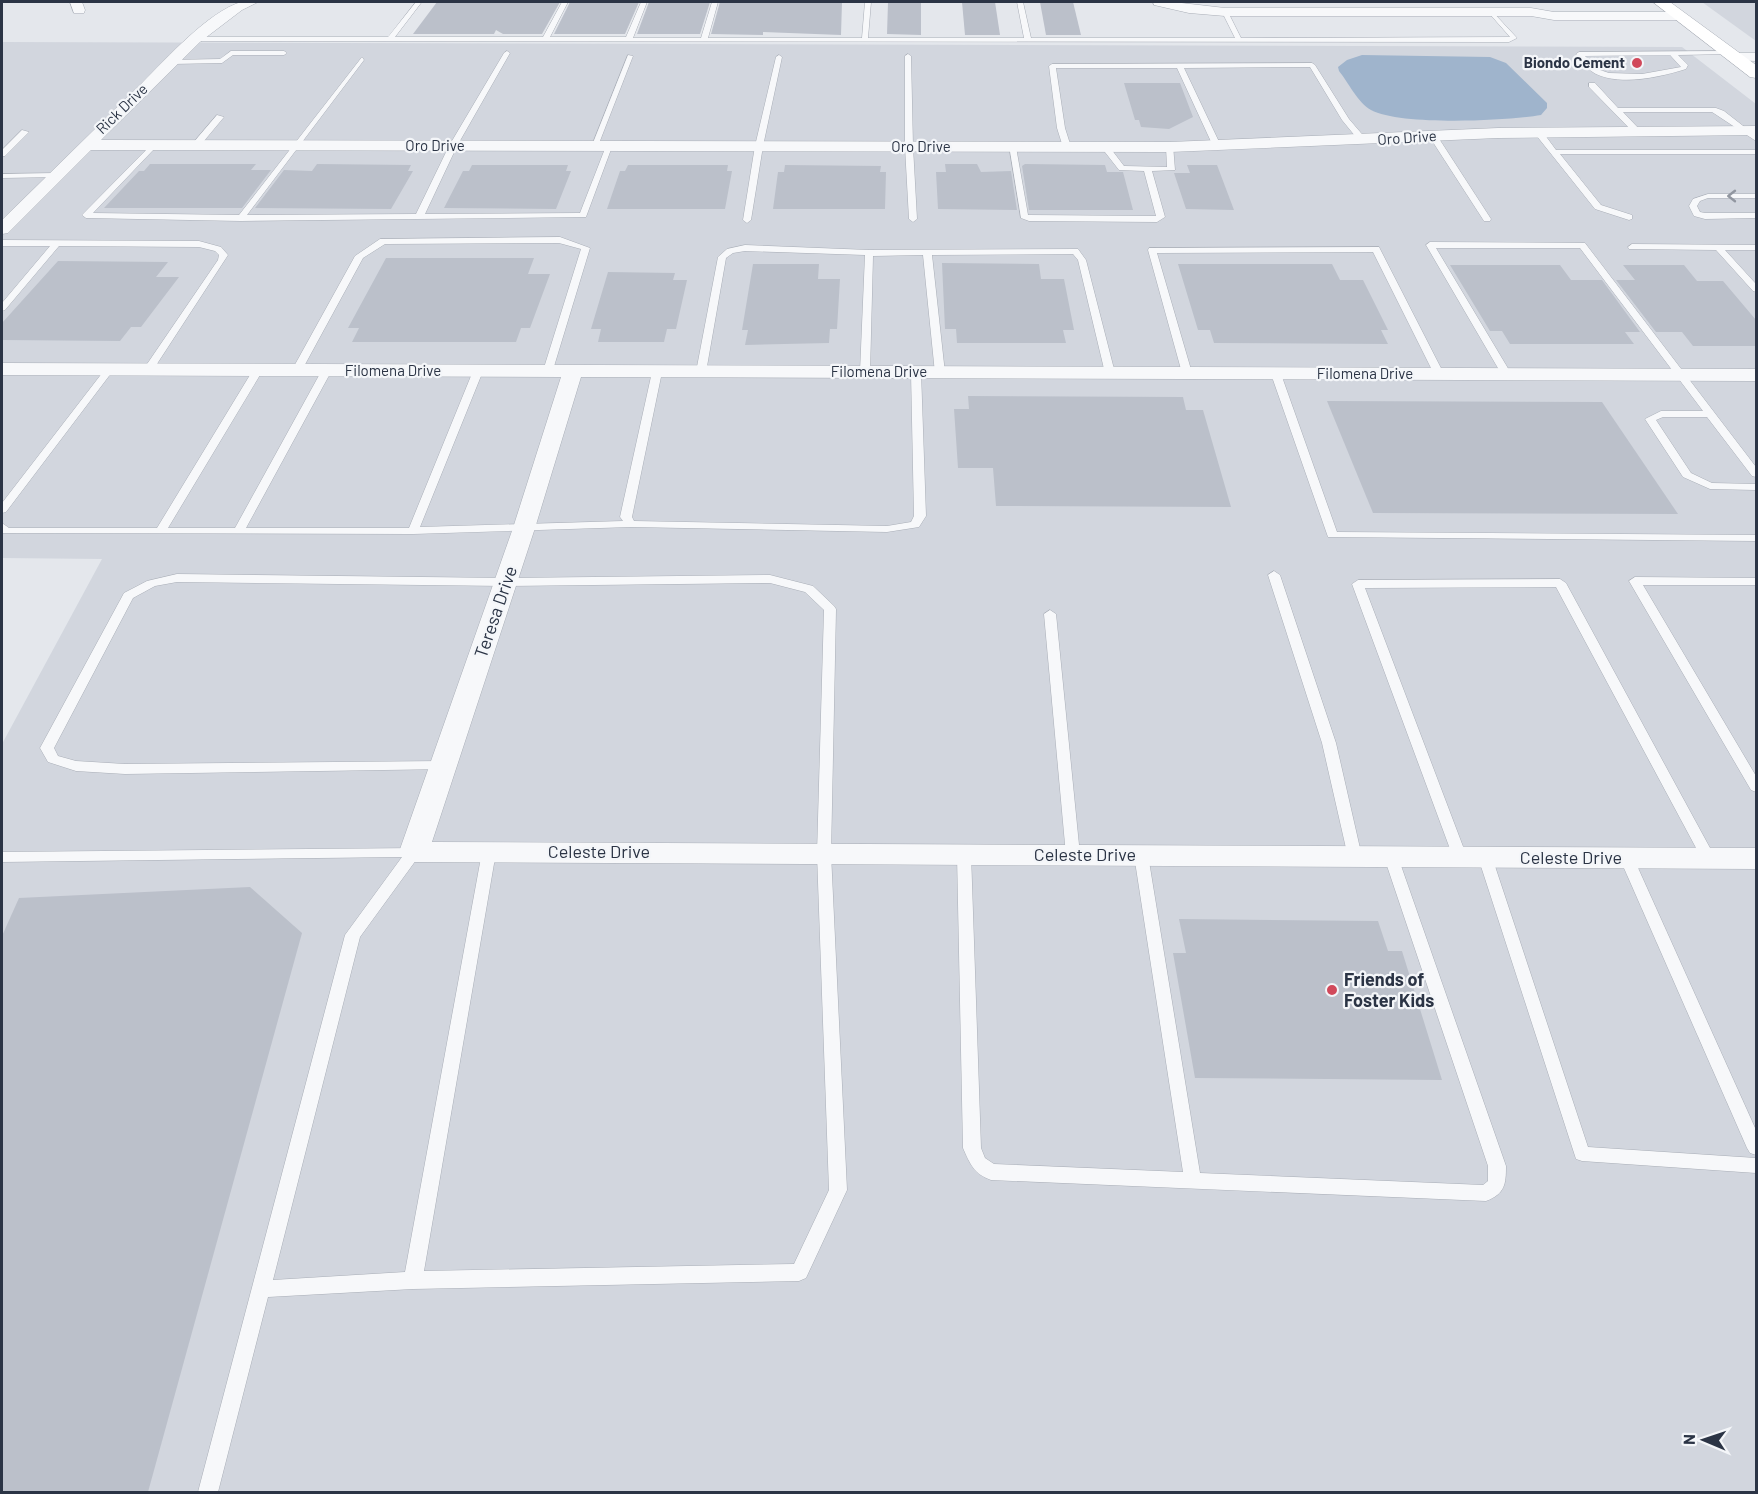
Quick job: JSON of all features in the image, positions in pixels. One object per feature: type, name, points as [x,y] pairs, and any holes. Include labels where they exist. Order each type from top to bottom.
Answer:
[{"type":"main road","points":[[1671,9],[1756,73]]},
{"type":"street","name":"Rick Drive","points":[[2,229],[195,39],[237,7],[252,2]]},
{"type":"street","points":[[1159,2],[1190,9],[1225,12],[1531,12],[1554,16],[1671,9]]},
{"type":"street","points":[[1733,55],[1756,57]]},
{"type":"street","name":"Oro Drive","points":[[86,145],[1170,147],[1539,132],[1637,131],[1753,134]]},
{"type":"street","name":"Filomena Drive","points":[[2,369],[1756,375]]},
{"type":"street","name":"Teresa Drive","points":[[414,852],[524,528],[573,371]]},
{"type":"street","name":"Celeste Drive","points":[[414,852],[1756,859]]},
{"type":"lane","points":[[546,39],[565,2]]},
{"type":"lane","points":[[629,39],[644,2]]},
{"type":"lane","points":[[704,39],[715,2]]},
{"type":"lane","points":[[865,39],[868,2]]},
{"type":"lane","points":[[1020,2],[1028,40]]},
{"type":"lane","points":[[390,39],[418,3]]},
{"type":"lane","points":[[1225,12],[1239,40]]},
{"type":"lane","points":[[195,39],[1509,40],[1515,38],[1491,12]]},
{"type":"lane","points":[[1671,53],[1685,65],[1684,68],[1662,74],[1615,75],[1598,72],[1579,54],[1632,52],[1671,53],[1733,55]]},
{"type":"lane","points":[[171,62],[222,62],[231,53],[284,53]]},
{"type":"lane","points":[[419,217],[453,146],[507,53]]},
{"type":"lane","points":[[153,145],[86,215],[241,218],[583,215],[630,56]]},
{"type":"lane","points":[[908,56],[913,219]]},
{"type":"lane","points":[[747,220],[759,146],[779,57]]},
{"type":"lane","points":[[241,218],[363,58]]},
{"type":"lane","points":[[1067,147],[1061,128],[1052,66],[1312,65],[1346,120],[1363,140]]},
{"type":"lane","points":[[1180,66],[1217,146]]},
{"type":"lane","points":[[1592,85],[1637,131]]},
{"type":"lane","points":[[1616,110],[1713,110],[1753,134]]},
{"type":"lane","points":[[196,145],[219,117]]},
{"type":"lane","points":[[2,154],[25,132]]},
{"type":"lane","points":[[1539,132],[1598,207],[1629,217]]},
{"type":"lane","points":[[1433,136],[1488,219]]},
{"type":"lane","points":[[1012,147],[1024,216],[1029,218],[1157,219],[1161,217],[1147,169]]},
{"type":"lane","points":[[1105,147],[1122,168],[1147,169],[1172,168],[1170,147]]},
{"type":"lane","points":[[1554,152],[1756,152]]},
{"type":"lane","points":[[2,176],[55,175]]},
{"type":"lane","points":[[1756,196],[1708,196],[1697,199],[1693,206],[1696,213],[1705,216],[1756,216]]},
{"type":"lane","points":[[297,370],[359,256],[383,241],[560,240],[586,248],[548,371]]},
{"type":"lane","points":[[2,243],[199,244],[221,252],[224,255],[222,260],[148,370]]},
{"type":"lane","points":[[2,308],[57,243]]},
{"type":"lane","points":[[1507,375],[1430,245],[1582,245],[1756,474]]},
{"type":"lane","points":[[1632,247],[1756,247]]},
{"type":"lane","points":[[1718,247],[1756,289]]},
{"type":"lane","points":[[701,372],[722,257],[730,251],[745,248],[869,253],[1068,251],[1079,254],[1110,373]]},
{"type":"lane","points":[[1187,373],[1152,250],[1376,249],[1439,374]]},
{"type":"lane","points":[[927,252],[940,373]]},
{"type":"lane","points":[[865,372],[869,253]]},
{"type":"lane","points":[[2,510],[109,370]]},
{"type":"lane","points":[[161,530],[258,370]]},
{"type":"lane","points":[[239,530],[327,370]]},
{"type":"lane","points":[[412,531],[478,371]]},
{"type":"lane","points":[[631,524],[626,517],[657,372]]},
{"type":"lane","points":[[2,526],[6,531],[412,531],[631,524],[886,529],[915,525],[920,516],[916,372]]},
{"type":"lane","points":[[1276,374],[1332,535],[1756,538]]},
{"type":"lane","points":[[1711,414],[1661,414],[1650,419],[1687,475],[1710,486],[1756,487]]},
{"type":"lane","points":[[1274,575],[1329,743],[1355,857]]},
{"type":"lane","points":[[262,1289],[413,1280],[799,1272],[838,1190],[824,854],[830,609],[809,589],[770,579],[506,582],[177,578],[157,581],[144,585],[128,596],[47,748],[53,759],[76,766],[125,769],[444,766]]},
{"type":"lane","points":[[1756,581],[1635,581],[1756,787]]},
{"type":"lane","points":[[1709,859],[1560,583],[1358,584],[1473,857],[1582,1154],[1756,1166]]},
{"type":"lane","points":[[1050,614],[1073,855]]},
{"type":"lane","points":[[2,857],[414,852]]},
{"type":"lane","points":[[208,1492],[354,935],[414,852]]},
{"type":"lane","points":[[413,1280],[489,852]]},
{"type":"lane","points":[[964,854],[972,1148],[978,1163],[991,1172],[1485,1193],[1497,1185],[1497,1166],[1390,857]]},
{"type":"lane","points":[[1141,855],[1193,1182]]},
{"type":"lane","points":[[1627,858],[1756,1148]]},
{"type":"shaded area","points":[[1702,2],[1756,2],[1756,41]]},
{"type":"shaded area","points":[[2,42],[1682,47],[1756,104],[1756,1492],[2,1492],[2,744],[102,559],[2,558]]},
{"type":"water","points":[[1362,55],[1490,57],[1506,63],[1547,103],[1547,108],[1541,115],[1504,119],[1454,121],[1386,115],[1366,107],[1339,71],[1338,67],[1347,60]]},
{"type":"building","points":[[437,2],[560,2],[542,34],[503,34],[496,30],[494,34],[413,34]]},
{"type":"building","points":[[570,2],[639,2],[625,34],[554,34]]},
{"type":"building","points":[[649,2],[710,2],[700,34],[637,34]]},
{"type":"building","points":[[720,2],[842,2],[841,35],[763,32],[763,35],[711,34]]},
{"type":"building","points":[[888,2],[921,2],[921,35],[887,34]]},
{"type":"building","points":[[962,2],[995,2],[1000,35],[965,35]]},
{"type":"building","points":[[1040,2],[1073,2],[1081,35],[1046,35]]},
{"type":"building","points":[[1124,83],[1180,83],[1193,117],[1169,129],[1141,127],[1139,120],[1135,120]]},
{"type":"building","points":[[150,164],[256,164],[251,170],[271,170],[242,208],[104,208],[139,171],[144,171]]},
{"type":"building","points":[[317,164],[411,165],[408,171],[413,171],[391,209],[255,208],[284,170],[312,171]]},
{"type":"building","points":[[945,164],[977,164],[981,172],[1011,171],[1017,210],[938,209],[936,172],[946,172]]},
{"type":"building","points":[[1025,164],[1105,165],[1107,172],[1123,172],[1133,210],[1029,210],[1022,166]]},
{"type":"building","points":[[472,165],[568,165],[566,171],[571,171],[556,209],[444,208],[463,171],[469,171]]},
{"type":"building","points":[[628,165],[728,165],[727,171],[732,171],[725,209],[607,209],[620,171],[625,171]]},
{"type":"building","points":[[785,165],[881,166],[880,172],[886,172],[885,209],[773,209],[778,172],[784,172]]},
{"type":"building","points":[[1187,165],[1217,165],[1234,210],[1186,209],[1174,173],[1190,173]]},
{"type":"building","points":[[386,258],[534,258],[528,274],[550,274],[530,328],[521,328],[516,342],[352,342],[359,328],[348,328]]},
{"type":"building","points":[[58,261],[168,262],[156,277],[179,277],[141,327],[131,327],[120,341],[2,340],[2,323]]},
{"type":"building","points":[[942,263],[1039,264],[1041,279],[1064,279],[1074,330],[1063,330],[1066,343],[957,343],[956,329],[945,329]]},
{"type":"building","points":[[753,264],[819,264],[818,279],[840,279],[837,329],[830,329],[829,343],[745,345],[748,330],[742,330]]},
{"type":"building","points":[[1178,264],[1332,264],[1340,280],[1363,280],[1388,330],[1381,330],[1388,344],[1214,343],[1210,330],[1198,330]]},
{"type":"building","points":[[1450,265],[1560,265],[1571,280],[1602,280],[1640,332],[1625,332],[1634,344],[1510,344],[1502,331],[1490,331]]},
{"type":"building","points":[[1623,265],[1684,265],[1697,281],[1723,281],[1756,320],[1756,346],[1693,346],[1682,332],[1656,332],[1616,280],[1635,280]]},
{"type":"building","points":[[608,272],[675,273],[673,280],[687,280],[676,329],[667,329],[664,342],[598,342],[601,329],[591,329]]},
{"type":"building","points":[[968,396],[1183,397],[1186,410],[1203,410],[1231,507],[996,506],[993,468],[958,468],[954,409],[969,409]]},
{"type":"building","points":[[1327,401],[1602,402],[1678,514],[1373,513]]},
{"type":"building","points":[[250,887],[302,933],[148,1492],[2,1492],[2,936],[19,898]]},
{"type":"building","points":[[1179,919],[1378,921],[1388,951],[1402,951],[1442,1080],[1195,1078],[1173,953],[1186,953]]},
{"type":"place","name":"Biondo Cement","points":[[1637,63]]},
{"type":"place","name":"Friends of Foster Kids","points":[[1332,990]]}]
